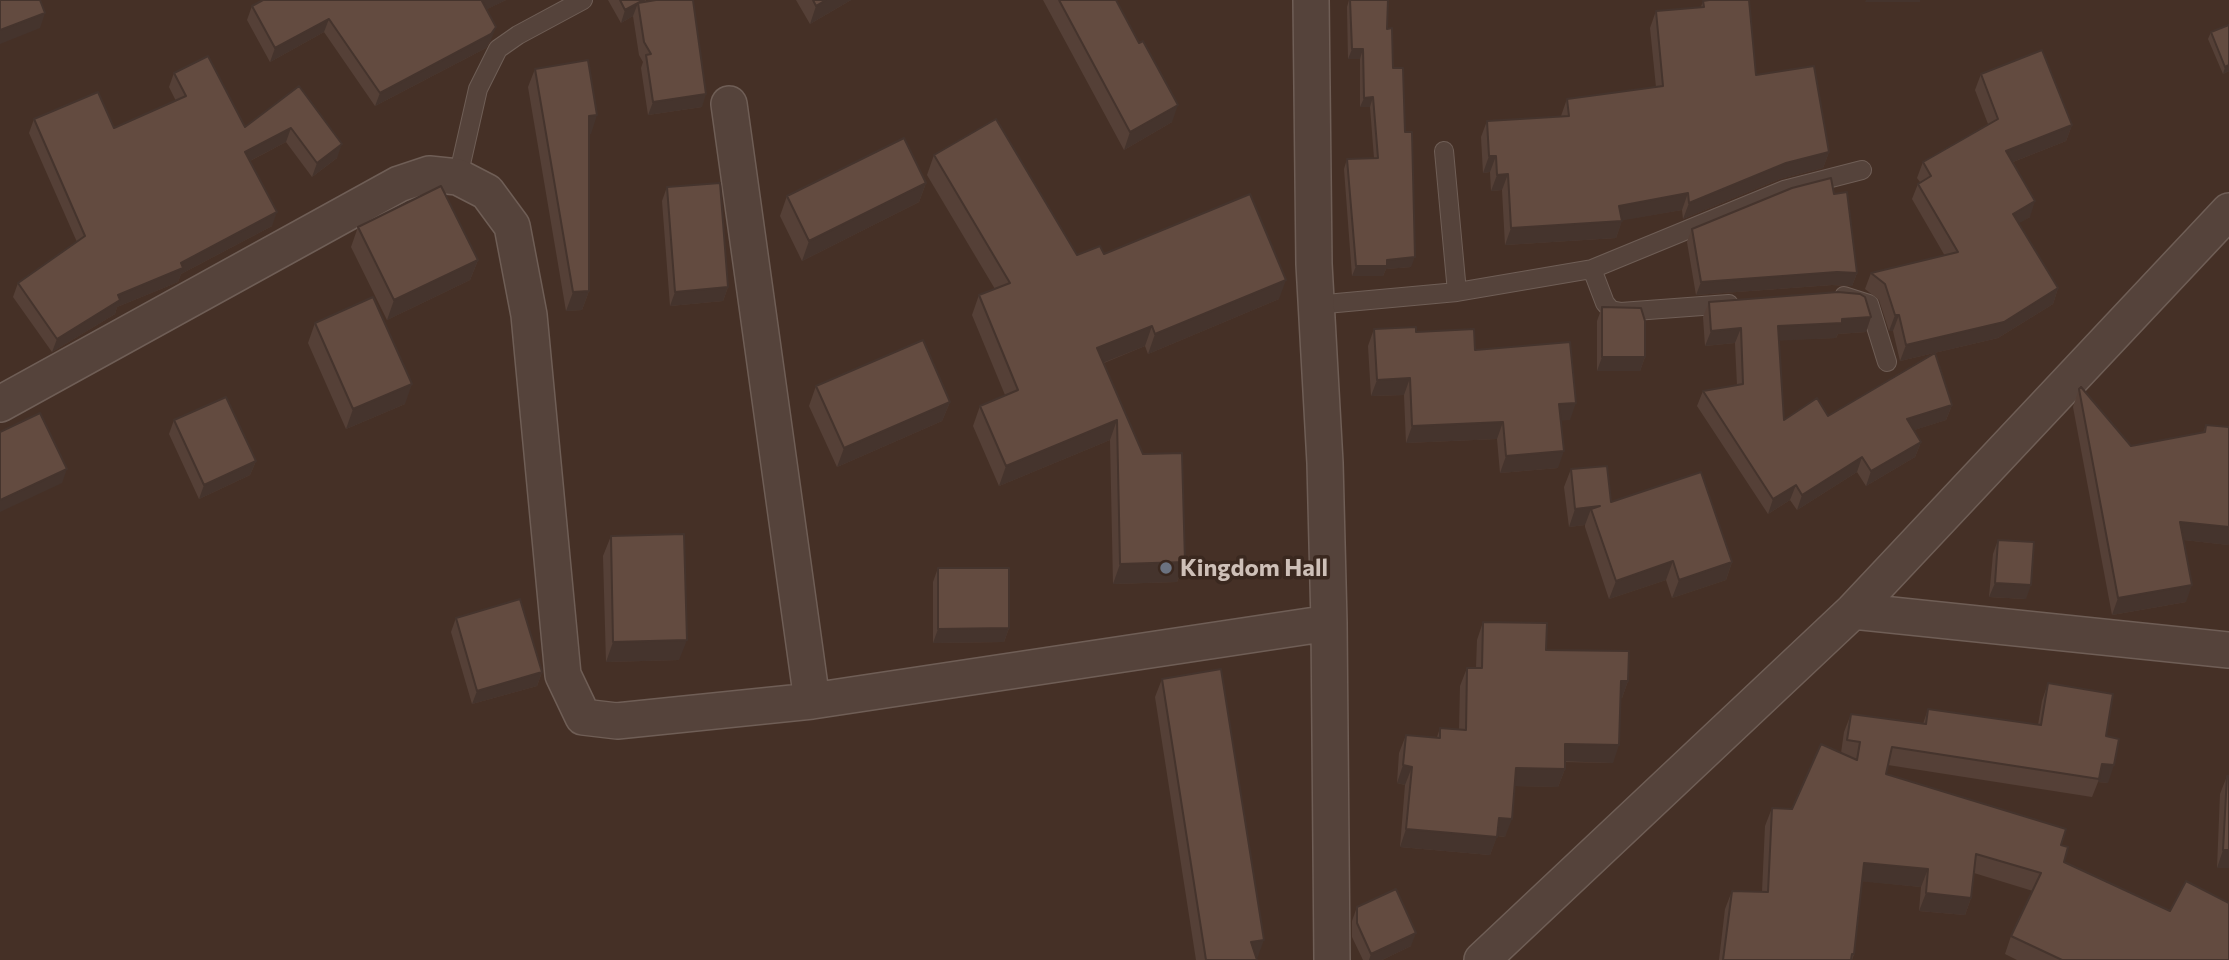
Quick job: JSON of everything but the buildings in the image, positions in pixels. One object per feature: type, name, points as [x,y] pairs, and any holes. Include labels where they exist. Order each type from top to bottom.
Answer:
[{"type":"street","points":[[1311,0],[1315,305],[1325,463],[1329,623],[1332,960]]},
{"type":"street","points":[[729,104],[812,701]]},
{"type":"street","points":[[0,404],[399,184],[429,174],[458,177],[487,192],[512,226],[529,315],[563,675],[583,717],[617,722],[812,701],[1329,623]]},
{"type":"street","points":[[1482,960],[1853,611],[2229,211]]},
{"type":"street","points":[[1853,611],[2229,650]]},
{"type":"lane","points":[[458,177],[478,89],[498,49],[518,34],[583,0]]},
{"type":"lane","points":[[1444,151],[1457,292]]},
{"type":"lane","points":[[1315,305],[1457,292],[1592,269],[1784,190],[1862,170]]},
{"type":"lane","points":[[1592,269],[1605,303],[1611,310],[1621,312],[1752,303]]},
{"type":"lane","points":[[1819,298],[1849,296],[1869,304],[1887,362]]},
{"type":"place","name":"Kingdom Hall","points":[[1166,568]]}]
